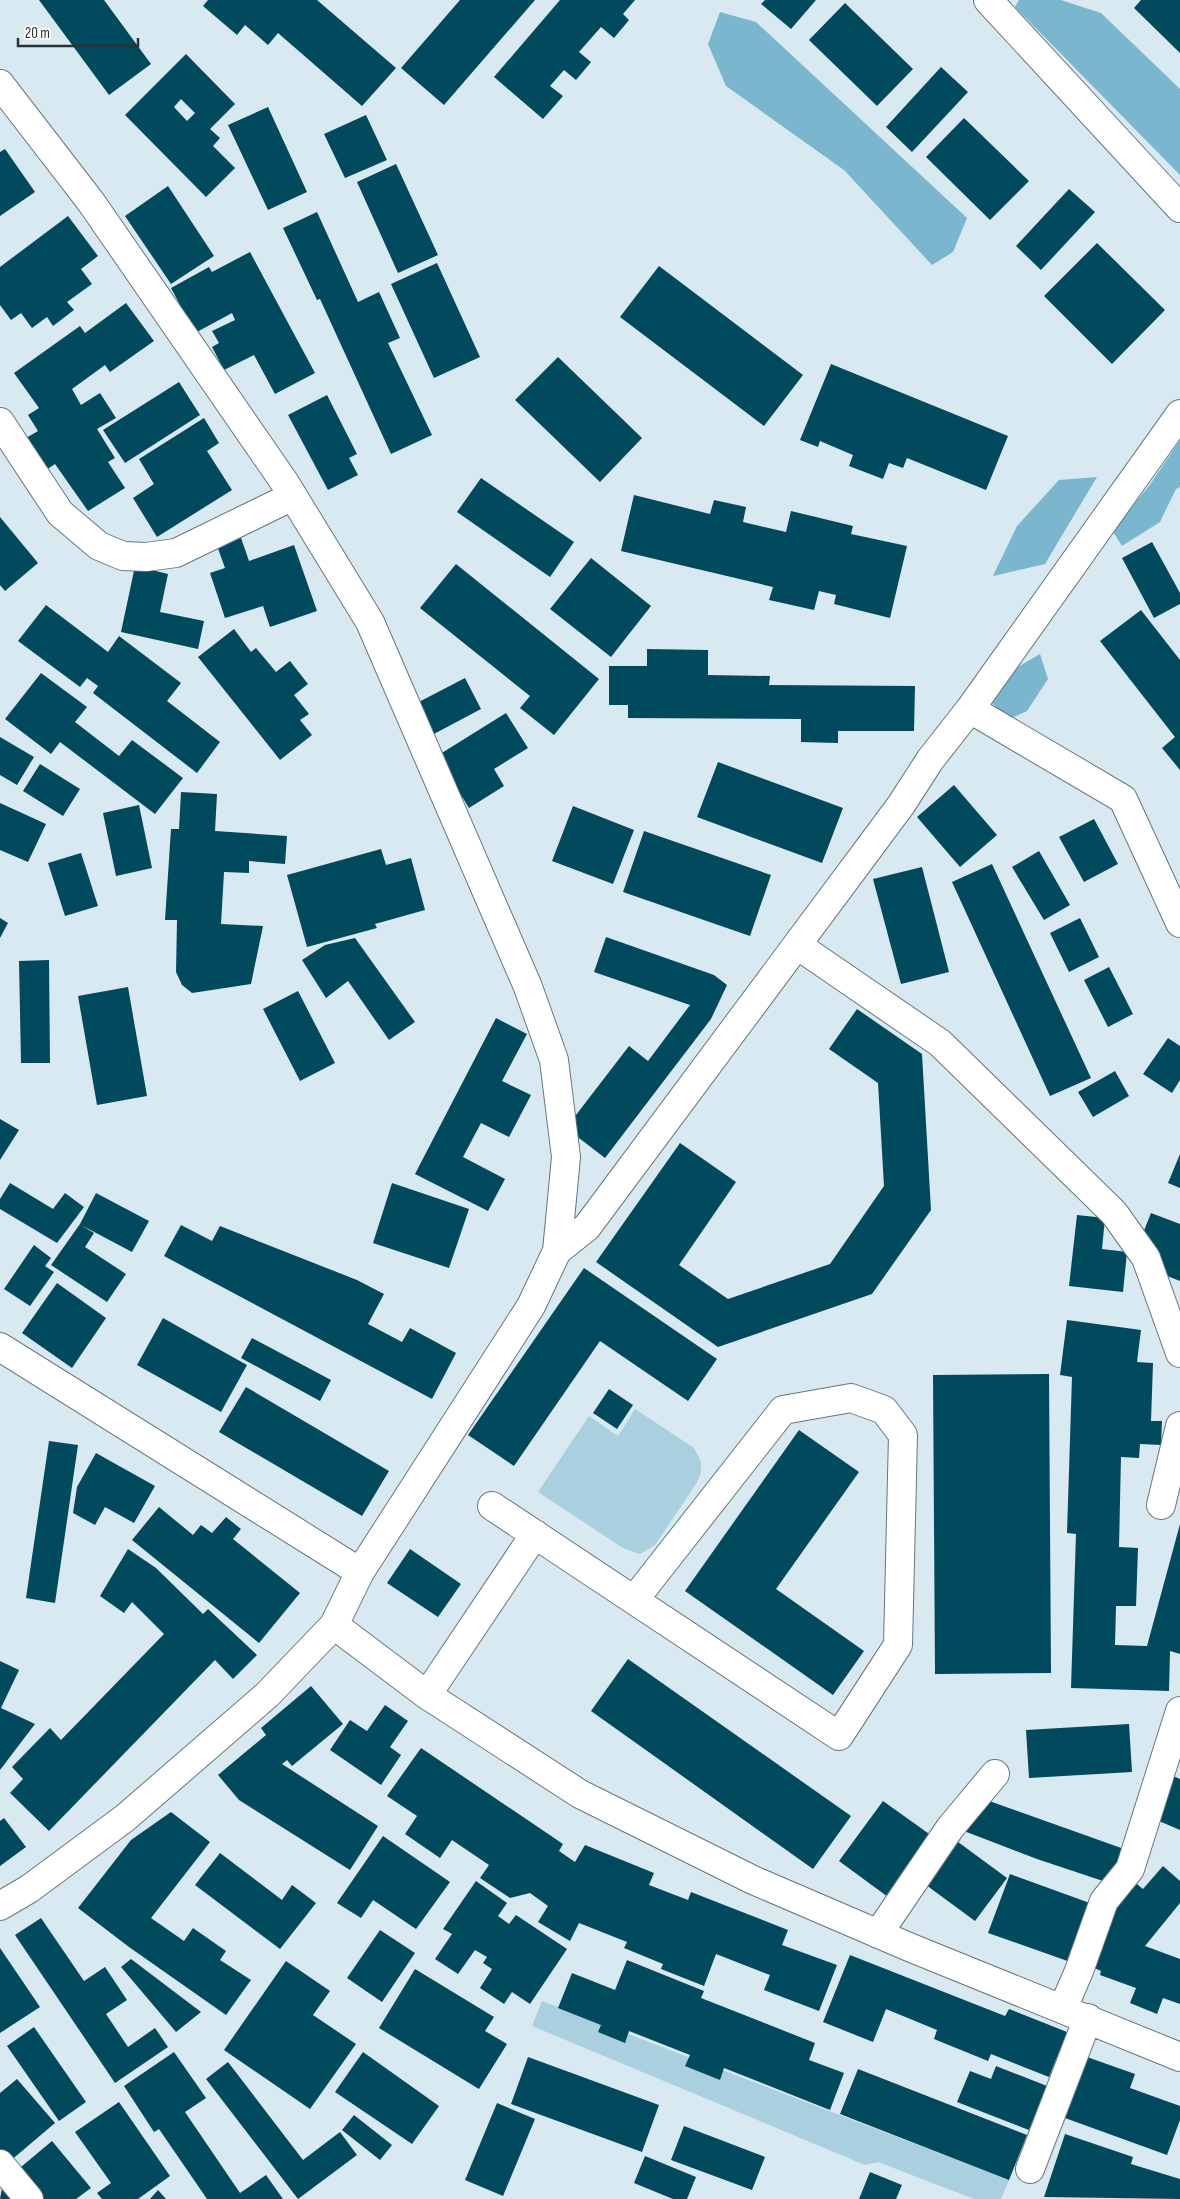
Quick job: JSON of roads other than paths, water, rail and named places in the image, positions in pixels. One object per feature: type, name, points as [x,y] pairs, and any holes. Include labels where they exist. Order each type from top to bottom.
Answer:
[{"type":"street","points":[[988,0],[1180,208]]},
{"type":"street","points":[[0,84],[91,202],[293,496],[370,622],[528,988],[554,1060],[566,1157],[557,1251],[531,1306],[360,1572],[334,1624],[267,1695],[124,1818],[29,1889],[0,1906]]},
{"type":"street","points":[[557,1251],[586,1227],[797,945],[901,805],[930,760],[965,715],[1180,414]]},
{"type":"street","points":[[0,422],[60,513],[100,546],[124,556],[146,557],[176,553],[293,496]]},
{"type":"street","points":[[965,715],[1123,799],[1180,923]]},
{"type":"street","points":[[797,945],[940,1043],[1114,1212],[1146,1258],[1180,1353]]},
{"type":"street","points":[[0,1347],[360,1572]]},
{"type":"street","points":[[492,1506],[839,1736],[898,1645],[904,1435],[884,1410],[851,1398],[783,1410],[634,1600]]},
{"type":"street","points":[[1161,1505],[1180,1426]]},
{"type":"street","points":[[427,1695],[534,1534]]},
{"type":"street","points":[[334,1624],[427,1695],[580,1794],[754,1880],[878,1934],[1088,2018],[1180,2058]]},
{"type":"street","points":[[1063,2008],[1079,1971],[1104,1901],[1130,1869],[1180,1711]]},
{"type":"street","points":[[878,1934],[950,1828],[995,1774]]},
{"type":"street","points":[[1030,2169],[1088,2018]]},
{"type":"street","points":[[0,2164],[29,2199]]}]
